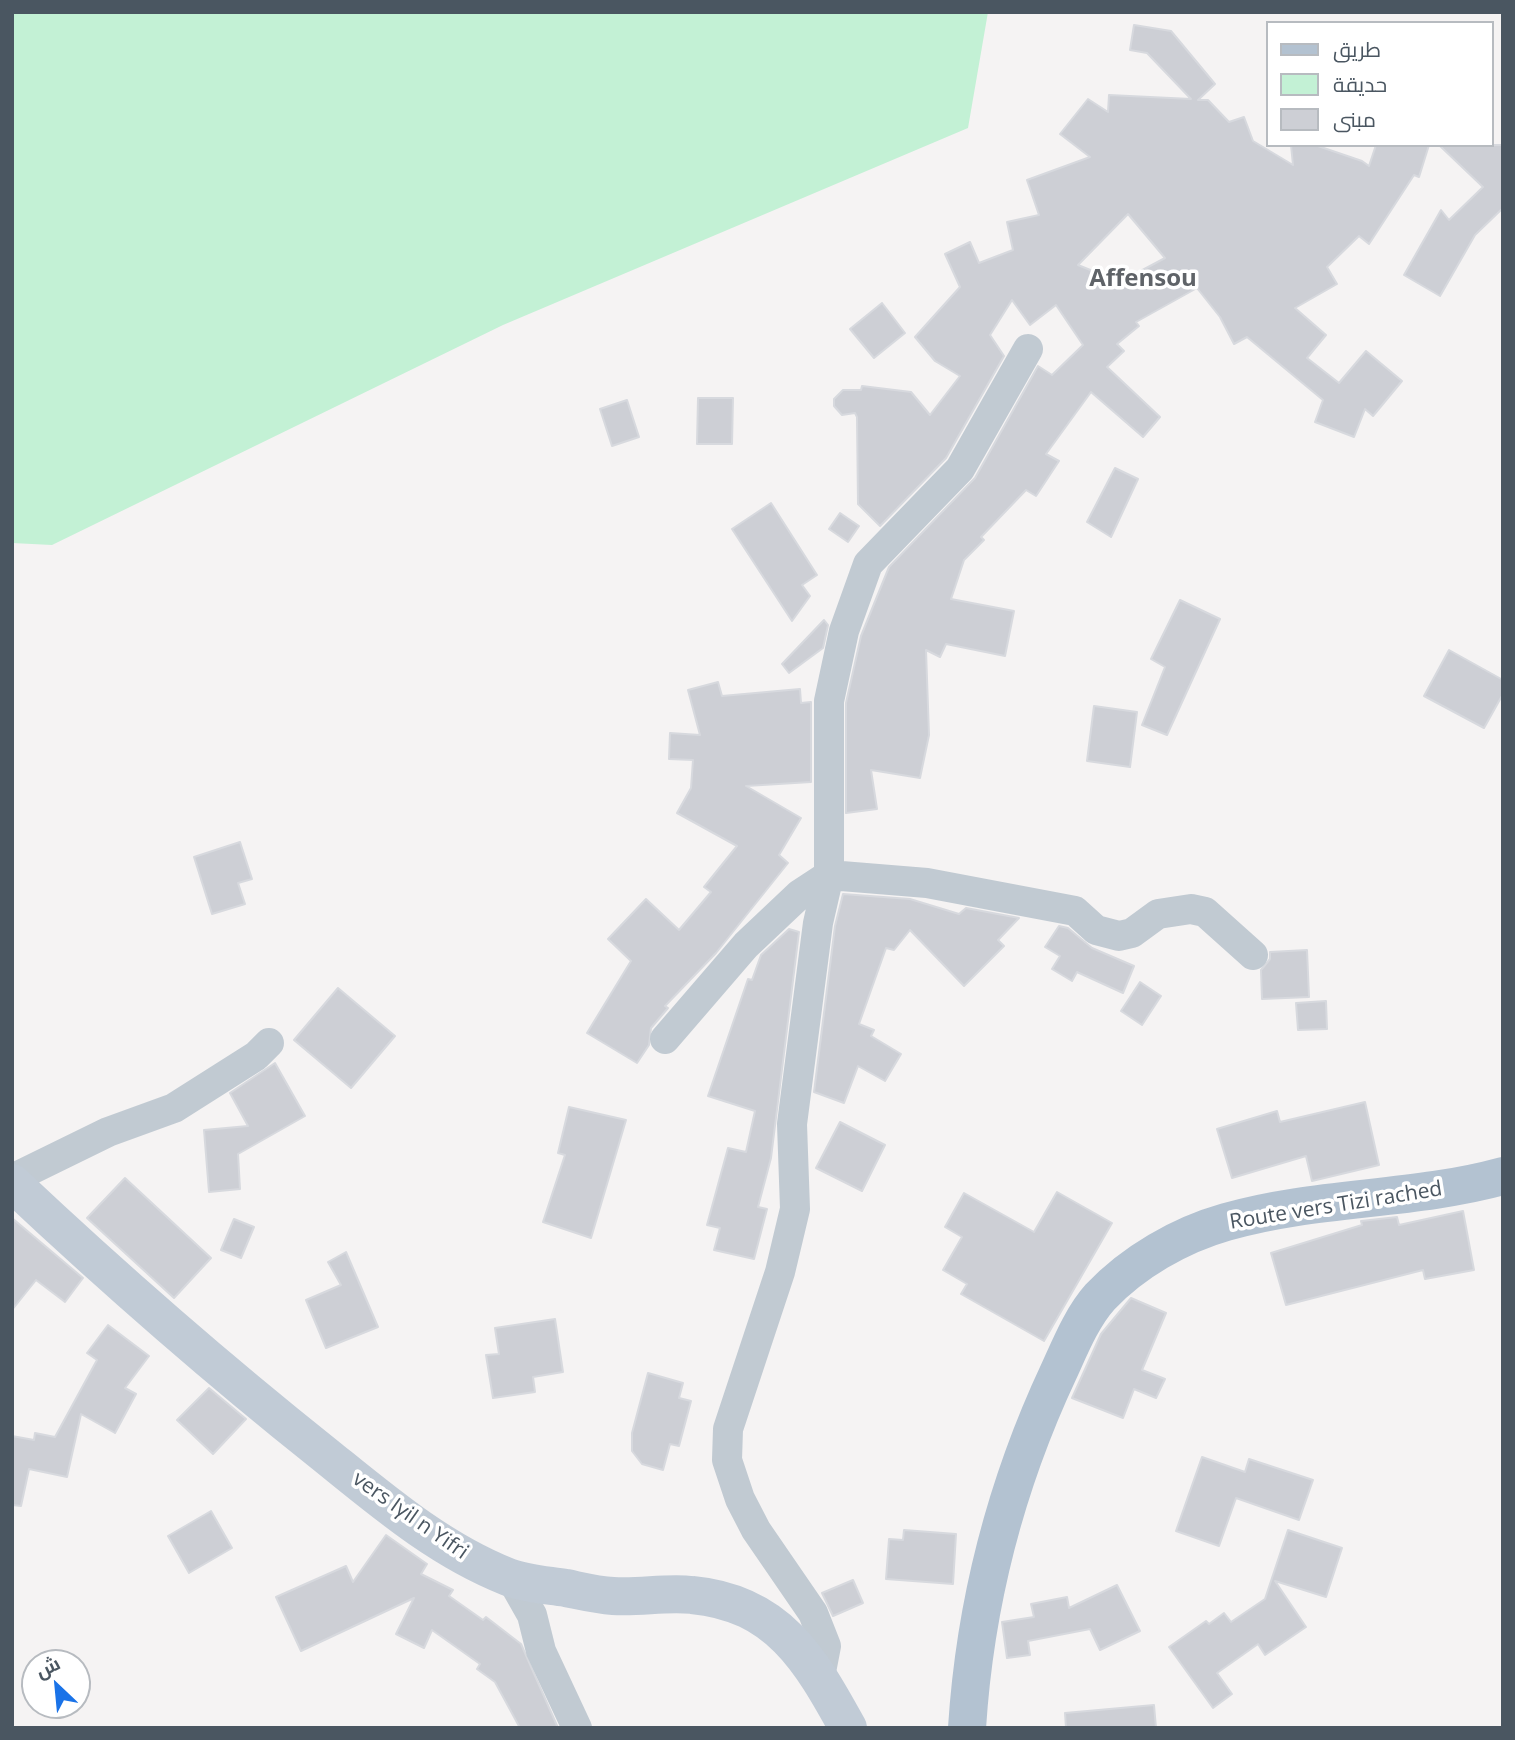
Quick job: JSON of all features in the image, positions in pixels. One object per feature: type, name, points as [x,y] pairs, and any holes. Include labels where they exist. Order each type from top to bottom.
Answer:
[{"type":"main road","name":"Route vers Tizi rached","points":[[967,1728],[983,1591],[1013,1480],[1074,1338],[1099,1298],[1140,1262],[1183,1239],[1224,1222],[1268,1212],[1470,1185],[1503,1176]]},
{"type":"main road","name":"vers Iγil n Yifri","points":[[12,1181],[130,1294],[339,1466],[463,1556],[511,1578],[612,1596],[691,1595],[732,1601],[759,1613],[790,1637],[820,1677],[848,1728]]},
{"type":"street","points":[[820,1677],[826,1646],[813,1613],[756,1530],[740,1499],[727,1460],[730,1419],[780,1272],[795,1209],[792,1124],[818,923],[829,875],[829,701],[844,631],[868,564],[960,469],[1028,349]]},
{"type":"street","points":[[665,1039],[747,945],[800,894],[829,875],[939,885],[1075,911],[1096,930],[1119,936],[1132,933],[1158,914],[1191,909],[1205,912],[1253,955]]},
{"type":"street","points":[[12,1181],[108,1132],[174,1108],[256,1056],[269,1043]]},
{"type":"street","points":[[511,1578],[532,1615],[541,1651],[577,1728]]},
{"type":"green space","points":[[12,12],[988,12],[968,128],[503,325],[52,545],[12,543]]},
{"type":"building","points":[[1134,25],[1171,31],[1215,84],[1198,100],[1208,100],[1229,122],[1244,117],[1253,141],[1293,165],[1291,147],[1321,147],[1369,166],[1375,147],[1428,147],[1419,177],[1414,175],[1369,244],[1359,236],[1327,267],[1337,284],[1295,308],[1326,335],[1307,358],[1339,383],[1366,351],[1402,381],[1373,416],[1365,409],[1354,437],[1315,422],[1323,400],[1247,337],[1234,344],[1220,317],[1197,288],[1136,322],[1139,326],[1117,344],[1124,351],[1107,367],[1160,417],[1143,437],[1091,392],[1046,454],[1059,461],[1036,496],[1026,490],[981,537],[984,540],[964,560],[951,599],[1014,611],[1005,656],[946,644],[940,657],[926,650],[929,735],[920,778],[871,770],[877,809],[846,813],[846,703],[861,636],[889,567],[975,478],[1038,366],[1052,375],[1083,345],[1056,305],[1030,325],[1012,300],[990,335],[1004,356],[946,458],[880,526],[858,504],[857,417],[855,413],[842,415],[834,406],[834,399],[843,390],[861,390],[862,386],[911,392],[930,415],[960,376],[935,361],[915,337],[960,287],[945,254],[970,242],[979,263],[1013,250],[1007,222],[1039,215],[1027,180],[1090,157],[1060,134],[1088,99],[1108,112],[1109,95],[1191,99],[1147,53],[1130,50]],"holes":[[[1128,214],[1165,258],[1120,282],[1078,265]]]},
{"type":"building","points":[[1503,145],[1503,208],[1475,235],[1440,296],[1404,275],[1441,210],[1449,220],[1483,187],[1441,147]]},
{"type":"building","points":[[882,303],[905,333],[874,358],[850,329]]},
{"type":"building","points":[[698,398],[733,398],[732,444],[697,444]]},
{"type":"building","points":[[627,400],[639,437],[612,446],[600,409]]},
{"type":"building","points":[[1115,468],[1138,479],[1111,537],[1087,522]]},
{"type":"building","points":[[771,503],[817,575],[802,585],[810,596],[792,621],[732,529]]},
{"type":"building","points":[[840,513],[859,526],[848,542],[829,529]]},
{"type":"building","points":[[1180,600],[1220,619],[1167,735],[1142,725],[1165,667],[1151,659]]},
{"type":"building","points":[[824,620],[828,625],[823,648],[789,673],[782,664]]},
{"type":"building","points":[[1449,650],[1503,680],[1503,694],[1484,728],[1424,696]]},
{"type":"building","points":[[718,682],[722,696],[800,689],[801,703],[811,702],[811,782],[746,786],[801,818],[779,855],[788,863],[716,953],[665,1006],[668,1008],[651,1028],[649,1045],[637,1063],[587,1033],[631,961],[608,939],[646,899],[679,930],[711,892],[704,887],[737,846],[677,813],[691,788],[693,760],[669,759],[670,733],[700,735],[688,690]]},
{"type":"building","points":[[1094,706],[1137,712],[1130,767],[1087,761]]},
{"type":"building","points":[[240,842],[252,879],[238,883],[245,904],[212,914],[194,857]]},
{"type":"building","points":[[843,894],[910,899],[959,914],[966,908],[1019,918],[998,940],[1004,946],[964,986],[910,930],[894,950],[886,948],[859,1024],[874,1030],[871,1036],[901,1054],[885,1081],[858,1066],[844,1103],[814,1092],[835,926]]},
{"type":"building","points":[[1059,926],[1068,928],[1092,948],[1134,966],[1123,993],[1077,972],[1072,981],[1052,969],[1060,956],[1045,947]]},
{"type":"building","points":[[789,929],[799,932],[771,1158],[758,1207],[767,1209],[754,1259],[714,1250],[720,1228],[707,1225],[728,1148],[746,1152],[755,1111],[708,1096],[748,979],[752,980],[761,955]]},
{"type":"building","points":[[1307,950],[1309,997],[1262,999],[1261,970],[1270,959],[1270,952]]},
{"type":"building","points":[[1140,982],[1161,996],[1142,1025],[1121,1011]]},
{"type":"building","points":[[338,988],[395,1036],[351,1088],[294,1040]]},
{"type":"building","points":[[1326,1001],[1327,1029],[1298,1030],[1296,1003]]},
{"type":"building","points":[[275,1063],[305,1116],[238,1154],[240,1189],[209,1192],[204,1130],[248,1126],[230,1093]]},
{"type":"building","points":[[1365,1102],[1379,1165],[1312,1181],[1306,1156],[1232,1178],[1217,1129],[1277,1111],[1280,1122]]},
{"type":"building","points":[[569,1107],[626,1120],[591,1238],[543,1222],[565,1155],[558,1153]]},
{"type":"building","points":[[840,1122],[885,1145],[862,1191],[816,1168]]},
{"type":"building","points":[[125,1178],[211,1258],[174,1298],[87,1218]]},
{"type":"building","points":[[1057,1192],[1112,1223],[1044,1341],[961,1294],[967,1284],[943,1270],[962,1237],[945,1227],[964,1193],[1034,1232]]},
{"type":"building","points":[[1463,1211],[1474,1270],[1425,1279],[1423,1270],[1286,1305],[1271,1253],[1362,1225],[1361,1221],[1397,1217],[1399,1225]]},
{"type":"building","points":[[12,1218],[83,1278],[65,1302],[36,1280],[12,1310]]},
{"type":"building","points":[[234,1219],[254,1227],[241,1258],[221,1250]]},
{"type":"building","points":[[346,1252],[378,1327],[326,1348],[306,1300],[341,1285],[328,1262]]},
{"type":"building","points":[[1131,1298],[1166,1313],[1142,1370],[1165,1379],[1156,1398],[1134,1389],[1123,1418],[1072,1398],[1101,1334]]},
{"type":"building","points":[[555,1319],[563,1372],[533,1377],[535,1392],[493,1398],[486,1355],[499,1354],[495,1328]]},
{"type":"building","points":[[108,1325],[149,1356],[125,1388],[136,1394],[115,1433],[81,1414],[67,1477],[29,1469],[21,1506],[12,1505],[12,1436],[34,1440],[35,1433],[55,1437],[97,1360],[87,1353]]},
{"type":"building","points":[[648,1373],[683,1383],[679,1398],[691,1401],[679,1446],[670,1444],[663,1470],[642,1464],[632,1451],[632,1433]]},
{"type":"building","points":[[209,1388],[246,1419],[213,1454],[177,1420]]},
{"type":"building","points":[[1202,1457],[1245,1472],[1249,1459],[1313,1480],[1299,1520],[1236,1498],[1219,1546],[1176,1531]]},
{"type":"building","points":[[211,1511],[232,1548],[189,1573],[168,1536]]},
{"type":"building","points":[[904,1530],[956,1534],[953,1584],[886,1579],[889,1539],[903,1540]]},
{"type":"building","points":[[1288,1530],[1342,1548],[1326,1597],[1275,1581],[1306,1627],[1265,1655],[1258,1644],[1217,1673],[1232,1694],[1213,1708],[1169,1647],[1206,1621],[1209,1624],[1224,1613],[1231,1622],[1265,1599]]},
{"type":"building","points":[[386,1535],[427,1564],[421,1574],[453,1590],[449,1596],[483,1620],[486,1617],[521,1644],[558,1728],[520,1728],[495,1682],[477,1669],[480,1664],[432,1630],[424,1648],[396,1634],[414,1598],[301,1651],[276,1597],[346,1566],[353,1582]]},
{"type":"building","points":[[853,1580],[863,1603],[833,1616],[822,1593]]},
{"type":"building","points":[[1117,1585],[1140,1631],[1100,1650],[1090,1629],[1028,1641],[1030,1655],[1007,1658],[1002,1622],[1034,1617],[1031,1604],[1067,1597],[1069,1608]]},
{"type":"building","points":[[1154,1705],[1156,1728],[1066,1728],[1065,1713]]},
{"type":"district","name":"Affensou","points":[[1143,279]]}]
